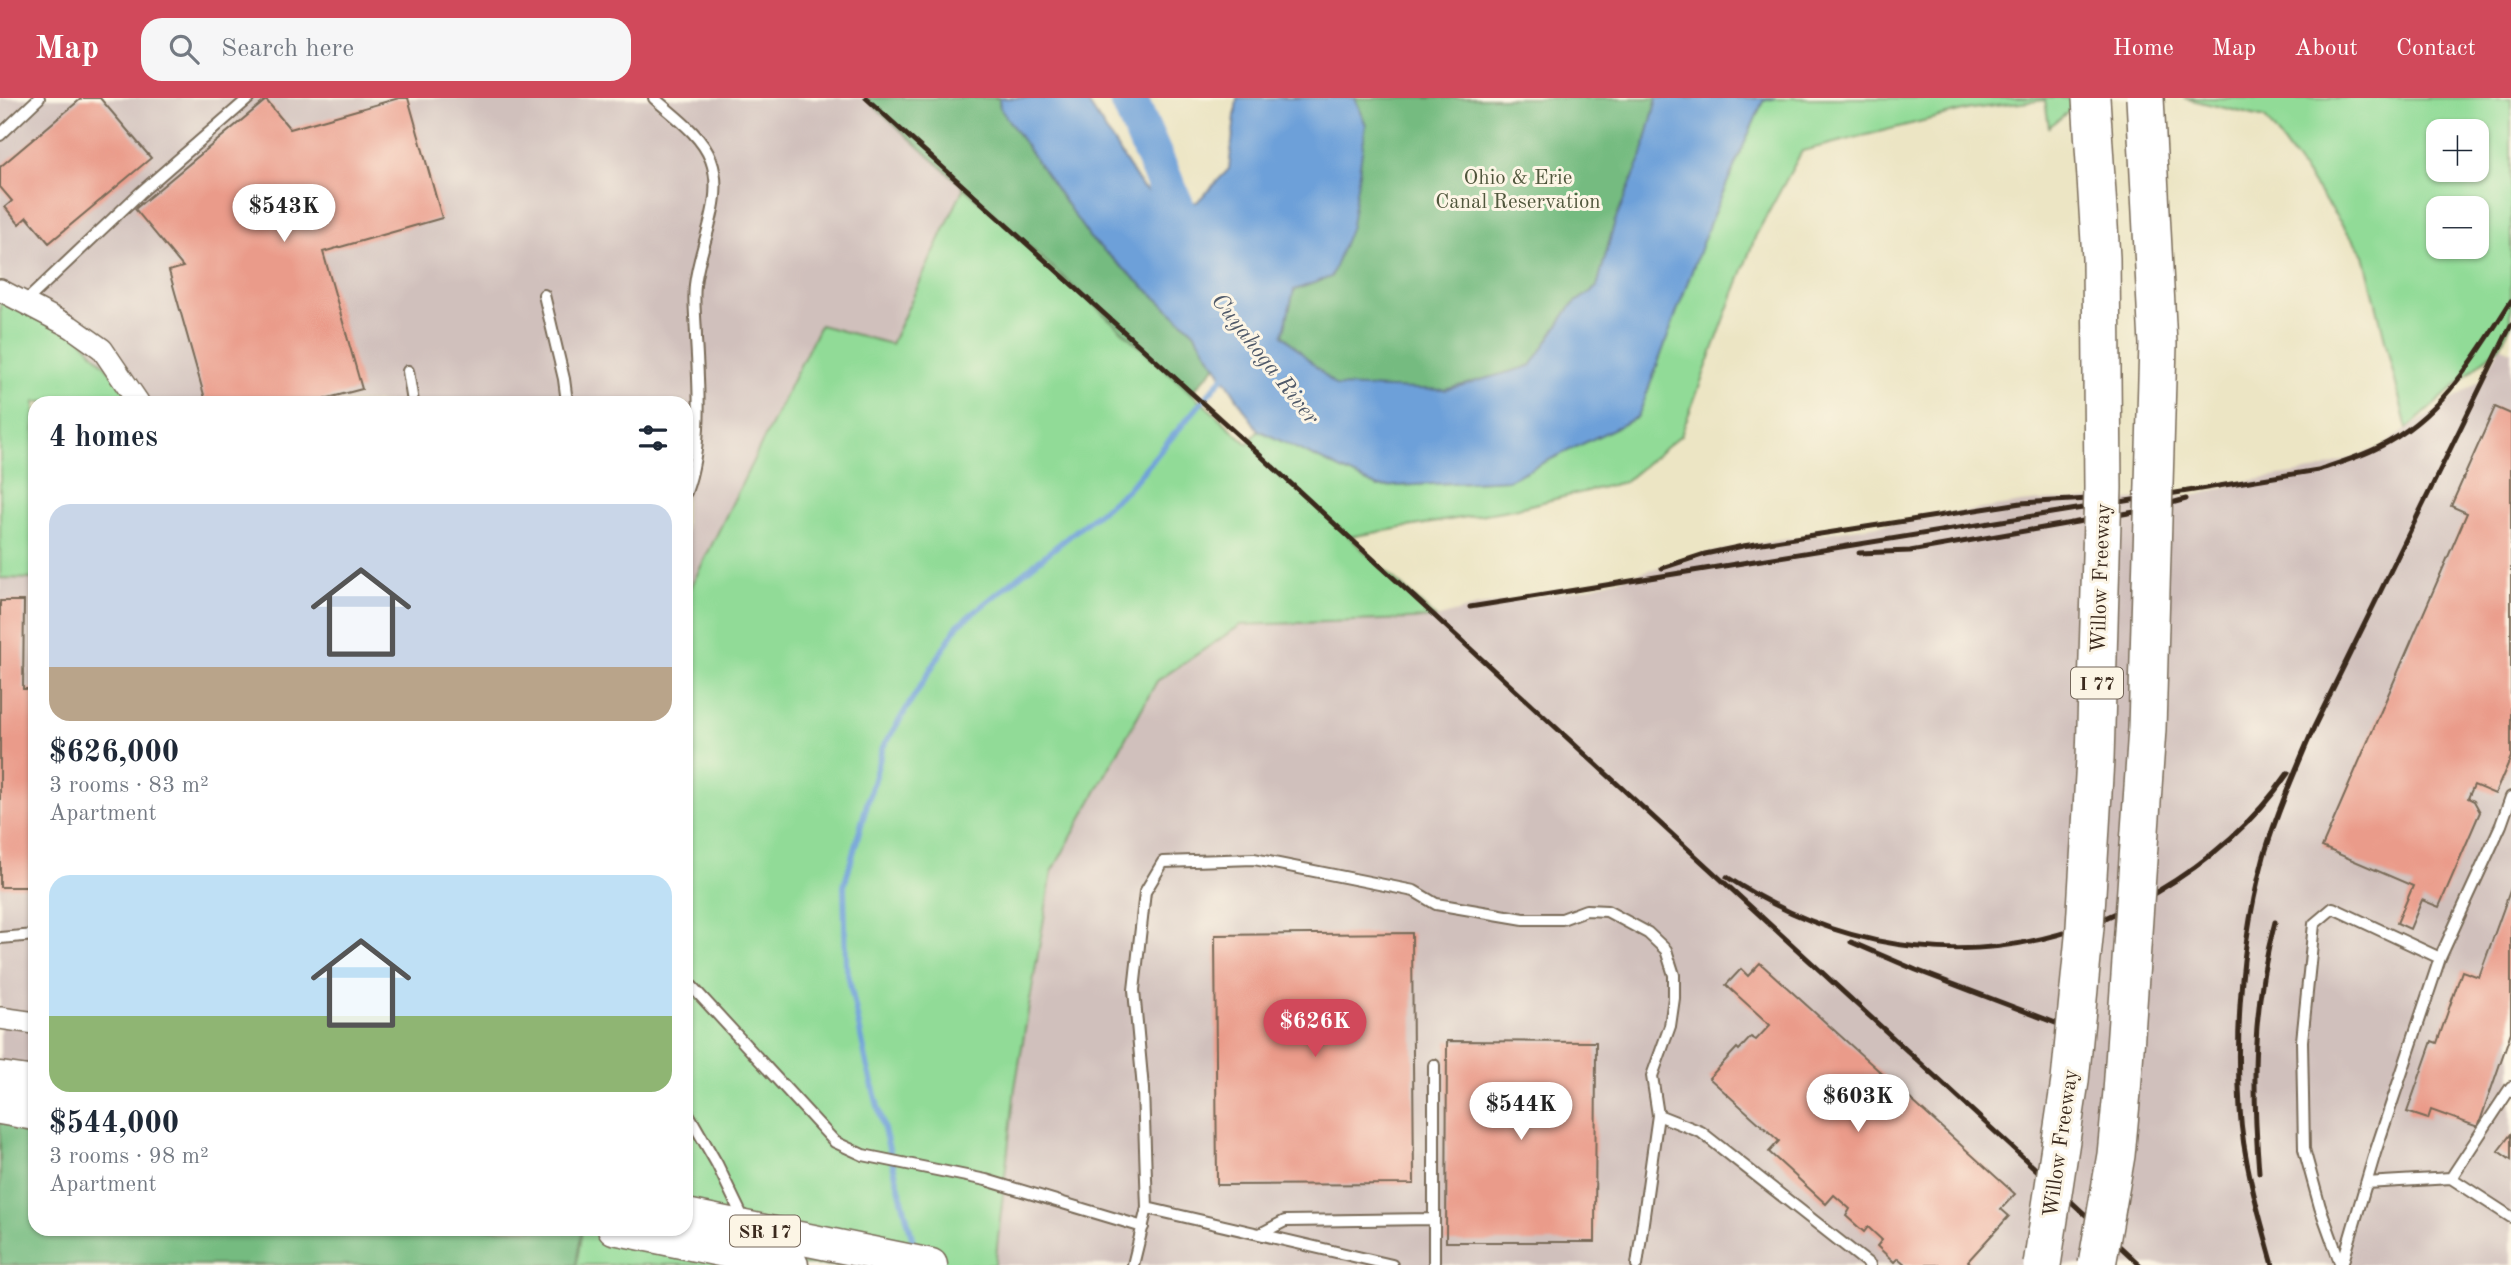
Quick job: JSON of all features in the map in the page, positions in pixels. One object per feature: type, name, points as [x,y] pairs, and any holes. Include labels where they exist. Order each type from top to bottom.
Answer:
[{"type":"highway","name":"Willow Freeway","points":[[2042,1265],[2070,1081],[2085,927],[2095,759],[2102,488],[2102,285],[2091,98]]},
{"type":"highway","name":"I 77","points":[[2099,1265],[2116,1155],[2127,1034],[2147,729],[2158,358],[2145,98]]},
{"type":"main road","points":[[0,1078],[28,1082]]},
{"type":"main road","points":[[0,1108],[28,1113]]},
{"type":"main road","name":"SR 17","points":[[693,1217],[792,1265]]},
{"type":"main road","name":"SR 17","points":[[693,1236],[845,1248],[931,1265]]},
{"type":"street","points":[[0,290],[71,327],[102,349],[134,396]]},
{"type":"street","points":[[0,1018],[28,1022]]},
{"type":"lane","points":[[0,135],[39,98]]},
{"type":"lane","points":[[24,303],[140,193],[249,98]]},
{"type":"lane","points":[[654,98],[694,134],[711,159],[716,187],[694,288],[698,367],[697,439],[693,458]]},
{"type":"lane","points":[[544,295],[566,396]]},
{"type":"lane","points":[[408,371],[413,396]]},
{"type":"lane","points":[[2342,1265],[2440,958],[2501,825],[2511,797]]},
{"type":"lane","points":[[1133,1265],[1147,1208],[1143,1089],[1134,990],[1145,892],[1163,862],[1254,859],[1414,891],[1436,904],[1524,919],[1562,919],[1586,910],[1607,911],[1648,933],[1666,950],[1674,975],[1674,998],[1670,1026],[1652,1076],[1658,1115],[1637,1265]]},
{"type":"lane","points":[[2342,1265],[2320,1207],[2304,1149],[2302,1041],[2314,924],[2333,908],[2440,958]]},
{"type":"lane","points":[[0,938],[28,936]]},
{"type":"lane","points":[[693,989],[835,1142],[863,1155],[986,1180],[1143,1227]]},
{"type":"lane","points":[[1434,1065],[1434,1265]]},
{"type":"lane","points":[[2451,1178],[2511,1087]]},
{"type":"lane","points":[[1658,1115],[1701,1132],[1870,1265]]},
{"type":"lane","points":[[693,1122],[718,1164],[746,1241]]},
{"type":"lane","points":[[2366,1183],[2451,1178],[2511,1217]]},
{"type":"lane","points":[[1147,1208],[1392,1265]]},
{"type":"lane","points":[[1259,1234],[1285,1221],[1433,1219]]},
{"type":"shaded area","points":[[0,98],[865,98],[964,187],[891,345],[819,325],[693,583],[693,396],[131,396],[0,290]]},
{"type":"shaded area","points":[[2500,346],[2511,351],[2511,1265],[995,1265],[1015,1088],[1052,872],[1157,681],[1241,625],[1436,618],[1474,607],[1587,588],[1705,554],[1743,546],[2021,503],[2198,495],[2241,482],[2318,470],[2381,447],[2484,378]]},
{"type":"shaded area","points":[[0,578],[28,579],[28,1082],[0,1078]]},
{"type":"green space","points":[[865,98],[999,98],[1000,108],[1090,238],[1194,332],[1216,366],[1191,393]]},
{"type":"green space","name":"Ohio & Erie Canal Reservation","points":[[1355,98],[1657,98],[1641,159],[1615,221],[1597,287],[1571,306],[1531,366],[1445,390],[1336,387],[1283,335],[1294,290],[1331,277],[1366,125]]},
{"type":"green space","points":[[1776,98],[2086,98],[2049,127],[2045,100],[1971,109],[1802,151],[1756,235],[1681,435],[1624,482],[1514,509],[1349,537],[1436,618],[1241,625],[1157,681],[1052,872],[1015,1088],[995,1265],[576,1265],[581,1236],[693,1236],[693,583],[820,325],[891,344],[964,187],[1248,444],[1258,430],[1378,487],[1507,480],[1638,417],[1710,222],[1763,101]]},
{"type":"green space","points":[[2184,98],[2511,98],[2511,325],[2500,346],[2407,429],[2364,255],[2265,118]]},
{"type":"green space","points":[[0,290],[70,327],[133,396],[28,396],[28,579],[0,578]]},
{"type":"green space","points":[[0,1108],[28,1113],[28,1236],[581,1236],[576,1265],[0,1265]]},
{"type":"water","points":[[999,98],[1085,98],[1142,187],[1167,203],[1197,202],[1229,169],[1237,98],[1355,98],[1366,125],[1351,226],[1331,277],[1294,290],[1283,335],[1336,386],[1445,390],[1531,366],[1571,306],[1597,287],[1615,221],[1641,159],[1657,98],[1776,98],[1763,101],[1710,222],[1638,417],[1508,480],[1378,487],[1258,430],[1194,332],[1090,238],[1000,108]]},
{"type":"building","points":[[82,98],[100,98],[151,158],[49,243],[27,217],[19,224],[5,207],[12,201],[0,187],[0,167]]},
{"type":"building","points":[[399,98],[408,98],[442,218],[323,252],[362,389],[336,396],[204,396],[169,271],[183,267],[135,209],[266,100],[290,129]]},
{"type":"building","points":[[2495,407],[2511,414],[2511,757],[2495,794],[2474,785],[2468,798],[2474,801],[2480,812],[2439,907],[2422,900],[2410,929],[2397,923],[2413,886],[2322,847],[2467,513],[2451,506]]},
{"type":"building","points":[[0,601],[24,601],[23,689],[28,689],[28,887],[0,887]]},
{"type":"building","points":[[2511,888],[2511,1032],[2478,1127],[2431,1110],[2428,1119],[2407,1112],[2432,1041],[2437,1043],[2462,971],[2479,977]]},
{"type":"building","points":[[1412,933],[1414,1184],[1217,1185],[1215,935]]},
{"type":"building","points":[[1760,963],[2015,1194],[2001,1209],[2009,1216],[1968,1261],[1972,1265],[1906,1265],[1898,1258],[1894,1262],[1877,1246],[1882,1240],[1868,1227],[1864,1232],[1846,1216],[1850,1209],[1834,1195],[1826,1204],[1769,1152],[1779,1141],[1709,1078],[1737,1048],[1739,1050],[1751,1037],[1756,1040],[1770,1025],[1726,985],[1741,969],[1748,976]]},
{"type":"building","points":[[1447,1041],[1596,1042],[1595,1242],[1446,1242]]},
{"type":"building","points":[[2511,1134],[2511,1160],[2498,1151]]},
{"type":"waterway","name":"Cuyahoga River","points":[[1128,98],[1195,251]]},
{"type":"waterway","points":[[916,1253],[867,1064],[846,964],[844,886],[883,747],[958,625],[1127,490],[1228,371]]},
{"type":"railway","points":[[866,98],[1249,445],[2140,1265]]},
{"type":"railway","points":[[1470,607],[2318,470],[2372,451],[2421,419],[2455,383],[2511,301]]},
{"type":"railway","points":[[2273,1265],[2252,1188],[2240,1109],[2242,981],[2256,887],[2281,807],[2314,727],[2511,325]]},
{"type":"railway","points":[[1662,568],[1705,554],[1743,546],[2021,503],[2089,499]]},
{"type":"railway","points":[[1859,553],[1910,551],[2146,510],[2186,499]]},
{"type":"railway","points":[[1727,877],[1778,906],[1831,928],[1885,942],[1939,948],[1994,947],[2048,937],[2102,919],[2155,893],[2193,868],[2245,825],[2288,773]]},
{"type":"railway","points":[[2259,1172],[2255,1108],[2256,1046],[2262,985],[2275,922]]},
{"type":"railway","points":[[1851,942],[1916,970],[2082,1033]]}]
